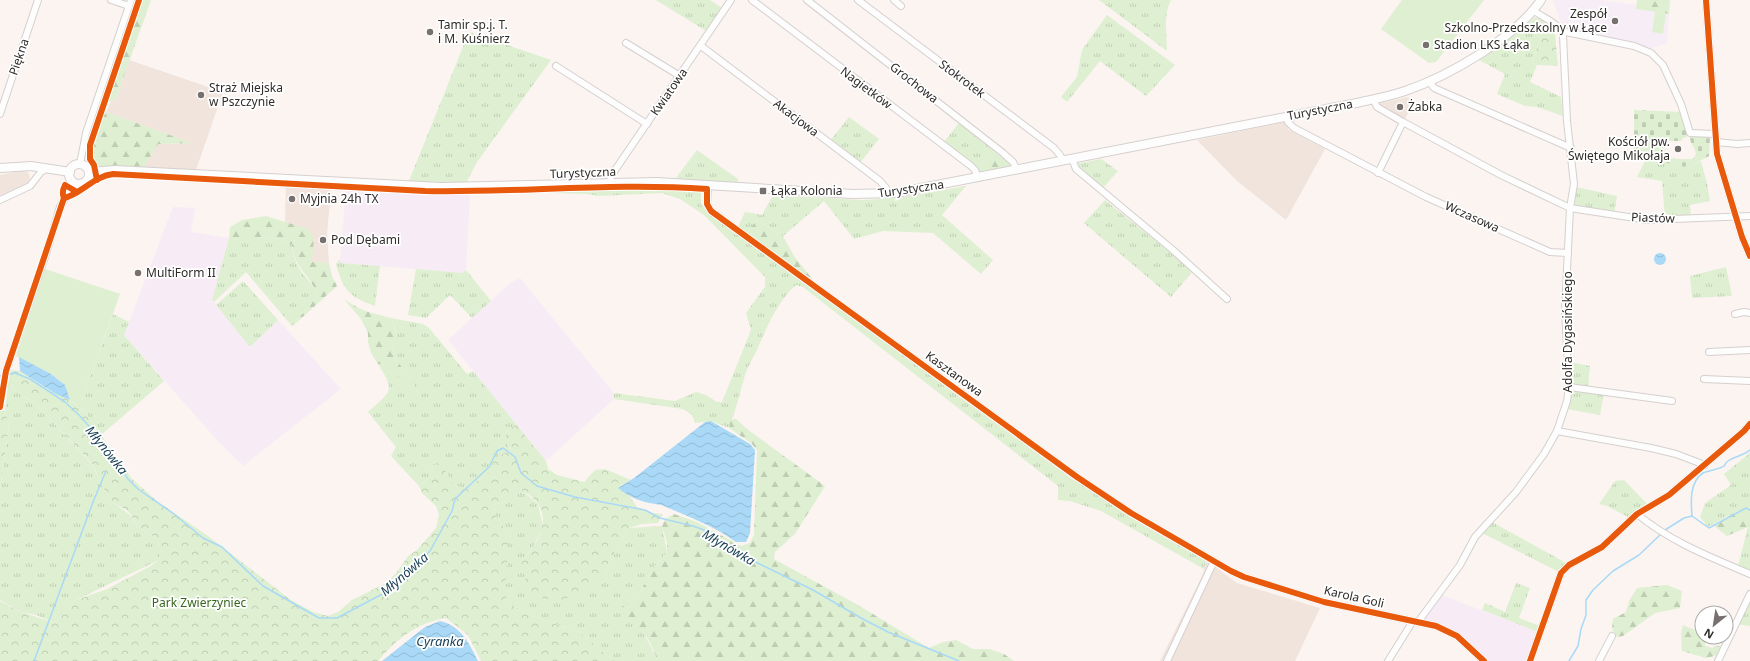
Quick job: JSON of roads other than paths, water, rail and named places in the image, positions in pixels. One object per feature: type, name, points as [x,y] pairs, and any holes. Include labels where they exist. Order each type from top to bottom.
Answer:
[{"type":"main road","name":"Turystyczna","points":[[88,172],[118,170],[459,187],[669,182],[852,194],[887,194],[978,178],[1400,93],[1429,81],[1460,65],[1492,45],[1516,27],[1542,0]]},
{"type":"main road","points":[[80,164],[86,167],[88,178],[84,182],[78,183],[74,182],[70,177],[70,172],[73,166],[80,164]]},
{"type":"main road","points":[[0,167],[30,166],[70,172]]},
{"type":"street","name":"Piękna","points":[[0,114],[38,0]]},
{"type":"street","points":[[80,164],[86,133],[130,3],[111,0]]},
{"type":"street","name":"Kwiatowa","points":[[610,183],[611,176],[731,0]]},
{"type":"street","name":"Nagietków","points":[[752,0],[971,166],[975,170],[978,178]]},
{"type":"street","name":"Grochowa","points":[[807,0],[1003,152],[1013,162],[1017,170]]},
{"type":"street","name":"Stokrotek","points":[[858,0],[1054,148],[1060,154],[1063,161]]},
{"type":"street","points":[[894,0],[901,6]]},
{"type":"street","points":[[1706,0],[1714,134],[1717,154],[1742,237],[1750,256]]},
{"type":"street","points":[[1533,10],[1562,31],[1634,46],[1651,53],[1663,65],[1681,104],[1690,133],[1714,134]]},
{"type":"street","name":"Adolfa Dygasińskiego","points":[[1388,661],[1415,622],[1460,565],[1475,537],[1516,492],[1544,454],[1558,431],[1564,416],[1569,387],[1565,310],[1570,208],[1574,184],[1567,121],[1562,31]]},
{"type":"street","points":[[626,43],[680,76]]},
{"type":"street","name":"Akacjowa","points":[[701,46],[880,181],[886,188],[887,194]]},
{"type":"street","points":[[556,66],[647,124]]},
{"type":"street","points":[[1429,81],[1434,88],[1571,148]]},
{"type":"street","points":[[1373,99],[1377,107],[1403,122],[1501,175],[1570,208]]},
{"type":"street","name":"Wczasowa","points":[[1287,116],[1288,122],[1294,128],[1426,197],[1550,252],[1568,253]]},
{"type":"street","points":[[1378,173],[1403,122]]},
{"type":"street","points":[[1716,142],[1737,144],[1750,143]]},
{"type":"street","points":[[1072,159],[1076,169],[1173,250],[1227,299]]},
{"type":"street","points":[[30,166],[37,178]]},
{"type":"street","points":[[0,200],[30,186],[47,168]]},
{"type":"street","points":[[6,371],[61,205],[74,182]]},
{"type":"street","name":"Kasztanowa","points":[[708,185],[707,204],[711,211],[1077,477],[1131,513],[1214,560]]},
{"type":"street","name":"Piastów","points":[[1570,208],[1648,220],[1750,216]]},
{"type":"street","points":[[1735,314],[1750,313]]},
{"type":"street","points":[[1709,352],[1750,350]]},
{"type":"street","points":[[1704,379],[1750,381]]},
{"type":"street","points":[[1569,387],[1672,401]]},
{"type":"street","points":[[1530,661],[1561,573],[1569,565],[1602,547],[1637,514],[1669,495],[1744,431],[1750,424]]},
{"type":"street","points":[[1558,431],[1651,448],[1676,454],[1705,465]]},
{"type":"street","points":[[1637,514],[1652,526],[1682,544],[1750,574]]},
{"type":"street","points":[[1167,661],[1214,560]]},
{"type":"street","name":"Karola Goli","points":[[1214,560],[1244,576],[1324,602],[1436,626],[1448,631],[1465,643],[1484,661]]},
{"type":"street","points":[[1718,661],[1750,594]]},
{"type":"street","points":[[1598,661],[1612,636]]},
{"type":"water","points":[[1658,253],[1662,253],[1666,259],[1662,265],[1658,265],[1654,261],[1654,257]]},
{"type":"water","points":[[19,357],[51,374],[65,385],[70,400],[56,394],[20,371]]},
{"type":"water","points":[[711,421],[750,444],[755,450],[750,533],[746,542],[736,542],[701,522],[662,505],[637,499],[618,488],[634,478],[705,422]]},
{"type":"water","name":"Cyranka","points":[[440,621],[453,626],[463,636],[478,661],[382,661],[425,627]]},
{"type":"waterway","points":[[131,16],[136,0]]},
{"type":"waterway","points":[[104,95],[126,29]]},
{"type":"waterway","points":[[88,141],[99,109]]},
{"type":"waterway","name":"Młynówka","points":[[0,376],[15,373],[30,379],[65,402],[80,416],[103,442],[118,461],[127,478],[138,489],[174,514],[203,538],[222,547],[263,586],[319,618],[337,618],[388,591],[397,583],[430,551],[452,511],[455,499],[489,467],[497,451],[503,448],[515,457],[521,473],[537,486],[575,497],[645,510],[660,518],[704,530],[710,538],[731,550],[813,590],[888,632],[959,661]]},
{"type":"waterway","points":[[1692,516],[1692,493],[1698,477],[1705,472],[1724,466],[1731,459],[1745,454],[1750,450]]},
{"type":"waterway","points":[[34,661],[106,471]]},
{"type":"waterway","points":[[1665,530],[1684,518],[1692,516],[1709,528],[1746,508],[1750,510]]},
{"type":"waterway","points":[[1569,661],[1578,646],[1581,629],[1586,615],[1586,600],[1593,590],[1613,571],[1639,555],[1660,535]]},
{"type":"place","name":"Zespół Szkolno-Przedszkolny w Łące","points":[[1615,21]]},
{"type":"place","name":"Tamir sp.j. T. i M. Kuśnierz","points":[[430,32]]},
{"type":"place","name":"Stadion LKS Łąka","points":[[1426,45]]},
{"type":"place","name":"Straż Miejska w Pszczynie","points":[[201,95]]},
{"type":"place","name":"Żabka","points":[[1400,107]]},
{"type":"place","name":"Kościół pw. Świętego Mikołaja","points":[[1678,149]]},
{"type":"place","name":"Łąka Kolonia","points":[[763,191]]},
{"type":"place","name":"Myjnia 24h TX","points":[[292,199]]},
{"type":"place","name":"Pod Dębami","points":[[323,240]]},
{"type":"place","name":"MultiForm II","points":[[138,273]]},
{"type":"park label","name":"Park Zwierzyniec","points":[[199,603]]}]
